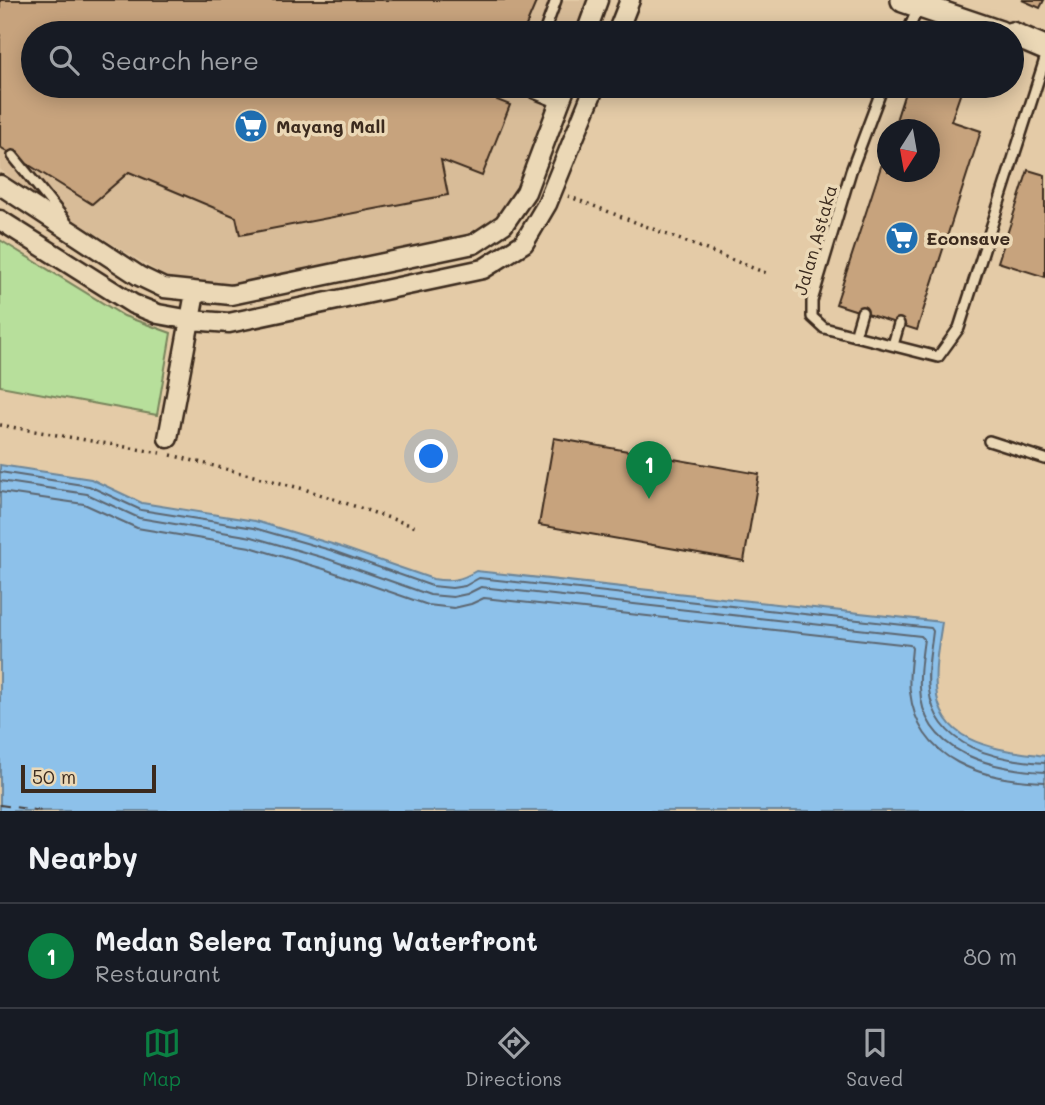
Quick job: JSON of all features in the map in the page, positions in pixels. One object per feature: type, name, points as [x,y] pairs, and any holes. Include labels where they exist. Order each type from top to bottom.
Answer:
[{"type":"street","points":[[590,21],[598,0]]},
{"type":"street","points":[[622,21],[630,0]]},
{"type":"street","points":[[919,2],[969,21]]},
{"type":"street","points":[[919,2],[972,21]]},
{"type":"street","points":[[1024,40],[1045,48]]},
{"type":"street","points":[[0,185],[139,276],[164,288],[231,295],[474,244],[504,224],[526,192],[561,98]]},
{"type":"street","points":[[0,220],[134,304],[158,314],[229,323],[483,270],[524,243],[553,190],[591,98]]},
{"type":"street","points":[[168,439],[195,293]]},
{"type":"lane","points":[[548,21],[556,0]]},
{"type":"lane","points":[[912,21],[919,2]]},
{"type":"lane","name":"Jalan Astaka","points":[[878,98],[851,171],[812,301],[812,317],[824,328],[939,357],[959,328],[1045,59]]},
{"type":"lane","points":[[546,98],[559,103]]},
{"type":"lane","points":[[13,156],[78,237]]},
{"type":"lane","points":[[855,336],[862,312]]},
{"type":"lane","points":[[892,345],[899,324]]},
{"type":"lane","points":[[989,441],[1045,458]]},
{"type":"path","points":[[553,190],[766,273]]},
{"type":"path","points":[[0,425],[189,458],[304,489],[416,527]]},
{"type":"shaded area","name":"Mayang Mall","points":[[0,0],[588,0],[580,21],[21,21],[21,98],[550,98],[515,187],[495,217],[470,233],[230,284],[198,283],[166,277],[21,187],[0,169]]},
{"type":"green space","points":[[0,240],[124,316],[171,333],[157,415],[0,386]]},
{"type":"water","points":[[0,465],[91,479],[142,503],[255,521],[433,579],[456,580],[476,571],[942,622],[936,688],[940,708],[948,723],[960,734],[992,747],[1045,756],[1045,811],[0,811]]},
{"type":"building","name":"Mayang Mall","points":[[0,0],[537,0],[528,21],[21,21],[21,98],[498,98],[510,105],[482,176],[441,160],[448,195],[240,235],[236,217],[129,172],[92,204],[0,147]]},
{"type":"building","points":[[1022,0],[1044,0],[1040,8]]},
{"type":"building","name":"Econsave","points":[[903,98],[959,98],[951,121],[981,131],[917,330],[836,304],[877,179],[877,182],[940,182],[940,119],[896,119]]},
{"type":"building","points":[[1028,170],[1045,175],[1045,277],[998,262]]},
{"type":"building","points":[[554,438],[759,474],[744,561],[539,525]]},
{"type":"ferry route","points":[[0,805],[43,811]]},
{"type":"place","name":"Mayang Mall","points":[[251,126]]},
{"type":"place","name":"Econsave","points":[[902,238]]},
{"type":"place","name":"Medan Selera Tanjung Waterfront","points":[[649,499]]}]
